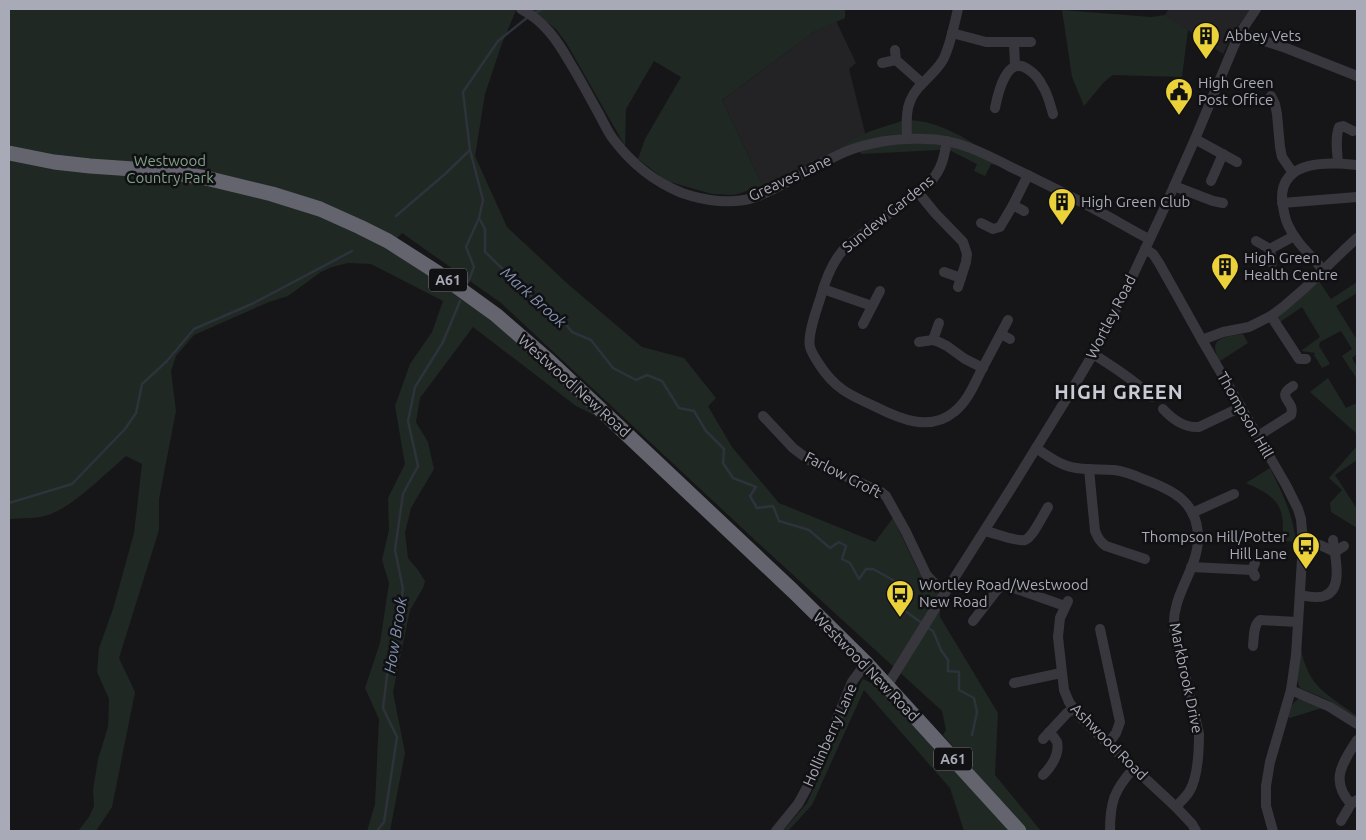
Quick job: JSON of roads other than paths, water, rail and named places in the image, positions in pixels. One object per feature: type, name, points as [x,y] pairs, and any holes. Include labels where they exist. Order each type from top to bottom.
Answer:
[{"type":"highway","name":"Westwood New Road","points":[[9,154],[54,162],[162,171],[206,178],[272,194],[320,209],[360,227],[388,241],[438,273],[496,315],[549,361],[710,512],[866,663],[1019,831]]},
{"type":"street","name":"Wortley Road","points":[[887,686],[985,531],[1093,354],[1126,290],[1174,186],[1227,60],[1240,33],[1256,9]]},
{"type":"street","name":"Greaves Lane","points":[[524,10],[550,31],[583,85],[613,140],[626,155],[647,175],[662,185],[684,194],[712,201],[736,202],[756,197],[847,151],[883,141],[925,138],[947,141],[973,149],[1028,175],[1149,239]]},
{"type":"street","points":[[907,139],[906,120],[908,105],[913,94],[939,66],[946,53],[952,33],[954,10]]},
{"type":"street","points":[[952,33],[986,42],[1031,42]]},
{"type":"street","points":[[1240,33],[1286,48],[1357,76]]},
{"type":"street","points":[[1014,43],[1015,66]]},
{"type":"street","points":[[882,63],[896,55],[922,83]]},
{"type":"street","points":[[995,108],[1003,81],[1015,66],[1021,65],[1039,79],[1046,93],[1048,109]]},
{"type":"street","points":[[1271,96],[1277,114],[1282,157],[1293,173]]},
{"type":"street","points":[[1338,162],[1337,130],[1343,126],[1352,131]]},
{"type":"street","points":[[1195,139],[1237,162]]},
{"type":"street","name":"Sundew Gardens","points":[[947,141],[941,169],[931,181],[842,251],[832,266],[823,289],[810,338],[810,347],[831,379],[845,392],[909,421],[940,420],[960,407],[983,368],[1005,337],[1008,320]]},
{"type":"street","points":[[1212,181],[1223,154]]},
{"type":"street","points":[[1323,270],[1294,236],[1285,218],[1282,203],[1283,188],[1287,178],[1300,168],[1338,162],[1357,165]]},
{"type":"street","points":[[982,223],[993,228],[1000,227],[1028,175]]},
{"type":"street","points":[[1174,186],[1216,204]]},
{"type":"street","points":[[917,191],[963,242],[967,254],[960,282],[944,272]]},
{"type":"street","points":[[1282,203],[1357,197]]},
{"type":"street","points":[[1013,205],[1024,211]]},
{"type":"street","points":[[1270,249],[1294,236]]},
{"type":"street","points":[[1202,340],[1223,332],[1249,327],[1271,316],[1357,238]]},
{"type":"street","points":[[1256,241],[1270,249]]},
{"type":"street","name":"Thompson Hill","points":[[1144,249],[1156,258],[1290,492],[1301,519],[1303,543],[1296,655],[1291,690],[1266,780],[1266,806],[1273,831]]},
{"type":"street","points":[[1270,249],[1272,263]]},
{"type":"street","points":[[823,289],[872,306]]},
{"type":"street","points":[[863,324],[880,291]]},
{"type":"street","points":[[1271,316],[1299,359],[1306,359]]},
{"type":"street","points":[[933,340],[939,324]]},
{"type":"street","points":[[919,342],[933,340],[947,346],[965,359],[983,368]]},
{"type":"street","points":[[1093,354],[1120,371],[1152,397]]},
{"type":"street","points":[[1258,436],[1291,415],[1292,408],[1285,394],[1293,386]]},
{"type":"street","points":[[1163,409],[1177,422],[1192,427],[1199,427],[1241,407]]},
{"type":"street","name":"Farlow Croft","points":[[763,416],[793,448],[809,460],[881,492],[886,496],[926,574],[946,591]]},
{"type":"street","name":"Markbrook Drive","points":[[1036,448],[1067,466],[1123,472],[1164,486],[1179,496],[1192,513],[1198,536],[1197,550],[1175,606],[1173,617],[1174,629],[1199,734],[1199,750],[1192,785],[1176,807]]},
{"type":"street","points":[[1089,469],[1095,531],[1101,543],[1147,559]]},
{"type":"street","points":[[1192,513],[1234,494]]},
{"type":"street","points":[[985,531],[1013,539],[1025,540],[1030,537],[1048,507]]},
{"type":"street","points":[[1300,595],[1324,596],[1335,587],[1334,540]]},
{"type":"street","points":[[1320,545],[1334,552]]},
{"type":"street","points":[[1334,552],[1344,546]]},
{"type":"street","points":[[1191,567],[1254,570]]},
{"type":"street","name":"Ashwood Road","points":[[973,622],[986,611],[997,590],[1003,585],[1066,604],[1060,618],[1058,637],[1064,690],[1073,709],[1176,807],[1196,831]]},
{"type":"street","points":[[1253,646],[1255,625],[1258,621],[1298,622]]},
{"type":"street","points":[[1100,630],[1099,645],[1120,722],[1116,733],[1108,744]]},
{"type":"street","name":"Hollinberry Lane","points":[[776,831],[798,804],[815,773],[852,682],[866,663]]},
{"type":"street","points":[[1014,683],[1024,676],[1061,673]]},
{"type":"street","points":[[1291,690],[1330,707],[1357,724]]},
{"type":"street","points":[[1043,775],[1052,766],[1057,748],[1057,743],[1046,735],[1073,709]]},
{"type":"street","points":[[1341,821],[1354,802],[1343,793],[1340,787],[1341,767],[1357,740]]},
{"type":"street","points":[[1110,831],[1109,819],[1113,798],[1121,783],[1134,768]]},
{"type":"waterway","points":[[535,13],[542,9]]},
{"type":"waterway","points":[[468,282],[474,267],[466,247],[479,218],[483,200],[470,150],[463,92],[498,41],[528,17]]},
{"type":"waterway","points":[[396,216],[470,150]]},
{"type":"waterway","name":"Mark Brook","points":[[479,218],[485,229],[485,252],[544,308],[559,316],[572,332],[591,340],[613,368],[636,380],[647,375],[662,381],[679,408],[694,411],[706,431],[724,449],[723,463],[733,478],[756,487],[750,496],[757,508],[773,506],[779,521],[809,530],[830,548],[839,542],[846,546],[842,559],[850,563],[859,579],[866,569],[873,569],[898,583],[904,610],[923,624]]},
{"type":"waterway","points":[[9,503],[72,484],[125,429],[136,413],[142,384],[167,361],[194,329],[254,303],[352,251]]},
{"type":"waterway","name":"How Brook","points":[[377,831],[384,822],[397,737],[383,708],[388,668],[403,589],[395,550],[403,494],[418,466],[408,421],[415,387],[443,342],[460,301]]},
{"type":"waterway","name":"Mark Brook","points":[[928,628],[933,631],[941,650],[948,660],[948,671],[959,672],[959,690],[974,698],[977,712],[972,735]]},
{"type":"place","name":"Abbey Vets","points":[[1206,60]]},
{"type":"place","name":"High Green Post Office","points":[[1179,116]]},
{"type":"place","name":"High Green Club","points":[[1062,226]]},
{"type":"place","name":"High Green Health Centre","points":[[1225,291]]},
{"type":"place","name":"Thompson Hill/Potter Hill Lane","points":[[1306,570]]},
{"type":"place","name":"Wortley Road/Westwood New Road","points":[[900,618]]},
{"type":"district","name":"HIGH GREEN","points":[[1119,392]]},
{"type":"park label","name":"Westwood Country Park","points":[[170,170]]}]
